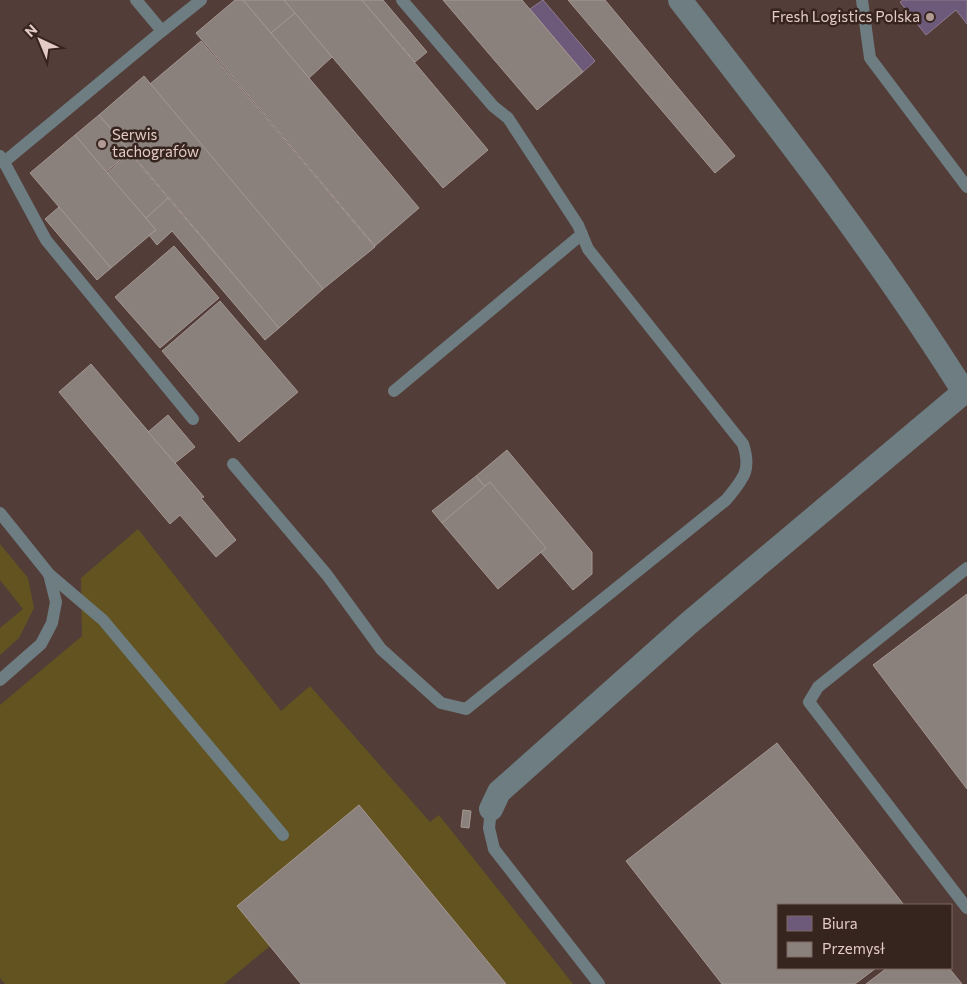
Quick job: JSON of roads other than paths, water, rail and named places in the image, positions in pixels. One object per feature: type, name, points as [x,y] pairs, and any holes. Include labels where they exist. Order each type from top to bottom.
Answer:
[{"type":"street","points":[[491,809],[499,792],[682,629],[966,394],[930,338],[811,168],[680,0]]},
{"type":"lane","points":[[136,0],[162,31]]},
{"type":"lane","points":[[193,419],[46,240],[2,159],[200,0]]},
{"type":"lane","points":[[233,464],[327,575],[381,649],[441,703],[466,709],[726,500],[742,481],[748,460],[743,444],[588,249],[582,234],[508,118],[492,106],[402,0]]},
{"type":"lane","points":[[862,0],[870,58],[967,187]]},
{"type":"lane","points":[[394,391],[582,234]]},
{"type":"lane","points":[[0,512],[49,574],[102,620],[283,835]]},
{"type":"lane","points":[[967,568],[818,687],[809,702],[967,908]]},
{"type":"lane","points":[[0,680],[41,644],[52,624],[56,602],[49,574]]},
{"type":"lane","points":[[491,809],[489,828],[494,849],[599,984]]},
{"type":"place","name":"Fresh Logistics Polska","points":[[930,17]]},
{"type":"place","name":"Serwis tachografów","points":[[102,144]]}]
